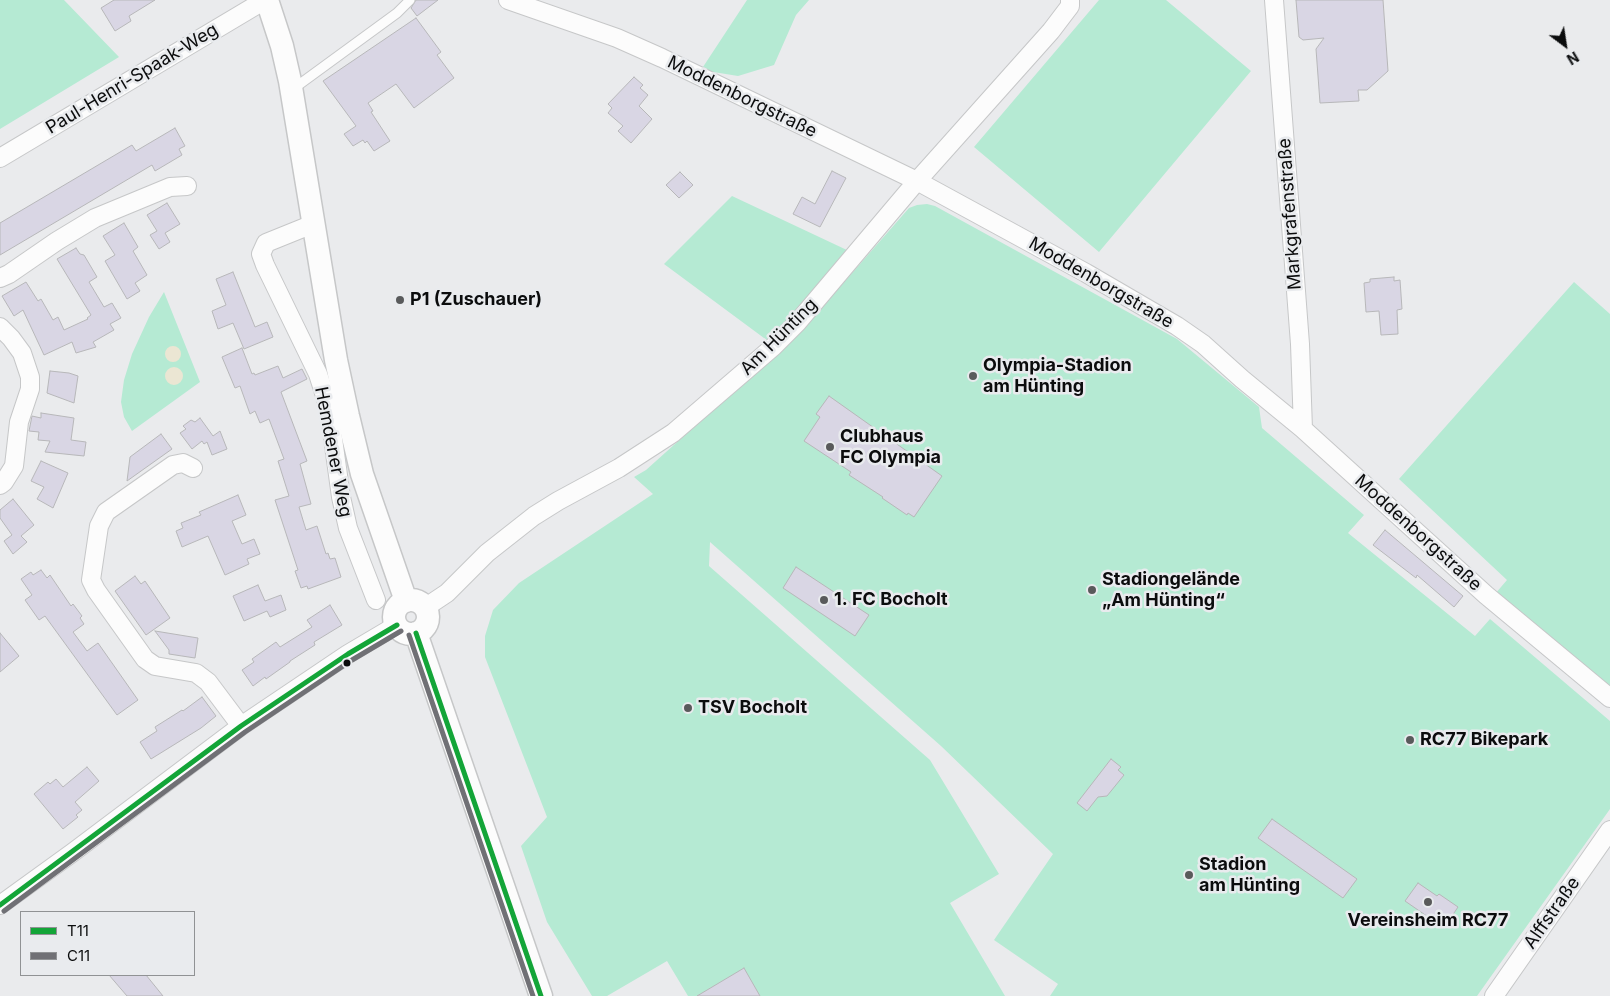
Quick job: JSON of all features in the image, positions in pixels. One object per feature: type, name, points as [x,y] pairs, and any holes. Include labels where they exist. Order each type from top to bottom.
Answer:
[{"type":"street","name":"Hemdener Weg","points":[[266,0],[282,46],[291,90],[348,416],[362,474],[416,604],[428,620],[422,630],[406,629]]},
{"type":"street","name":"Paul-Henri-Spaak-Weg","points":[[0,158],[266,0]]},
{"type":"street","name":"Moddenborgstraße","points":[[508,0],[617,38],[917,181],[1086,273],[1176,326],[1203,344],[1303,429],[1486,595],[1610,698]]},
{"type":"street","name":"Am Hünting","points":[[416,604],[447,593],[487,552],[534,516],[651,448],[696,414],[762,357],[797,323],[917,181],[1051,31],[1070,6],[1070,0]]},
{"type":"street","name":"Markgrafenstraße","points":[[1274,0],[1300,344],[1303,429]]},
{"type":"street","points":[[0,278],[95,218],[170,187],[187,186]]},
{"type":"street","name":"Hemdener Weg","points":[[313,224],[266,243],[261,254],[318,374],[329,416],[341,498],[348,528],[376,600]]},
{"type":"street","points":[[0,328],[11,338],[22,353],[30,377],[30,390],[19,422],[14,466],[0,485]]},
{"type":"street","points":[[193,468],[183,463],[173,465],[106,512],[99,526],[91,580],[96,590],[145,659],[155,666],[196,673],[208,682],[241,726]]},
{"type":"street","points":[[416,604],[398,607],[395,616],[406,629],[541,996]]},
{"type":"street","points":[[0,905],[241,726],[348,654],[406,629]]},
{"type":"street","name":"Alffstraße","points":[[1494,996],[1610,830]]},
{"type":"lane","points":[[291,90],[397,13],[410,0]]},
{"type":"green space","points":[[0,0],[64,0],[119,57],[0,129]]},
{"type":"green space","points":[[747,0],[809,0],[796,15],[774,65],[738,76],[701,70]]},
{"type":"green space","points":[[1099,0],[1166,0],[1251,71],[1099,252],[974,147]]},
{"type":"green space","points":[[732,196],[849,251],[768,341],[664,264]]},
{"type":"green space","name":"Stadiongelände „Am Hünting“","points":[[927,204],[935,206],[1177,339],[1259,407],[1262,428],[1364,515],[1348,533],[1475,636],[1490,619],[1610,721],[1610,809],[1477,996],[1050,996],[1058,984],[994,940],[1053,854],[941,746],[710,542],[709,566],[930,760],[999,874],[950,903],[1005,996],[688,996],[667,961],[607,996],[592,996],[547,922],[521,846],[547,817],[485,657],[485,636],[493,610],[519,583],[653,494],[634,477],[646,470],[803,329],[909,208]]},
{"type":"green space","points":[[1574,282],[1610,314],[1610,690],[1495,594],[1507,580],[1399,479]]},
{"type":"green space","points":[[164,292],[200,382],[132,431],[124,417],[121,402],[124,380],[132,354],[149,317]]},
{"type":"sand","points":[[173,346],[179,348],[181,354],[179,360],[173,362],[167,360],[165,354],[167,348]]},
{"type":"sand","points":[[174,367],[180,370],[183,376],[180,382],[174,385],[168,382],[165,376],[168,370]]},
{"type":"building","points":[[114,0],[155,0],[129,16],[131,21],[115,31],[101,8]]},
{"type":"building","points":[[416,0],[438,0],[417,16],[411,8]]},
{"type":"building","points":[[1296,0],[1383,0],[1388,71],[1367,90],[1358,90],[1359,101],[1320,103],[1316,49],[1324,38],[1303,40],[1299,37]]},
{"type":"building","points":[[416,18],[441,52],[437,55],[454,78],[414,108],[396,84],[368,103],[373,111],[371,112],[390,141],[374,151],[367,141],[365,143],[363,140],[353,146],[344,134],[356,126],[323,81]]},
{"type":"building","points":[[634,77],[643,85],[640,88],[648,95],[639,106],[652,119],[631,143],[618,131],[623,126],[608,113],[612,108],[608,104]]},
{"type":"building","points":[[175,128],[185,146],[179,149],[182,155],[155,171],[152,165],[0,255],[0,223],[132,145],[136,151]]},
{"type":"building","points":[[832,171],[846,178],[820,227],[793,214],[802,197],[815,204]]},
{"type":"building","points":[[680,172],[693,185],[679,198],[666,185]]},
{"type":"building","points":[[167,203],[180,224],[165,233],[170,242],[159,249],[150,235],[157,231],[147,215]]},
{"type":"building","points":[[124,223],[138,247],[133,251],[147,275],[135,283],[140,291],[127,299],[105,261],[115,255],[103,236]]},
{"type":"building","points":[[76,248],[80,254],[84,255],[97,277],[89,282],[104,307],[112,303],[121,318],[110,324],[114,330],[93,342],[96,347],[76,353],[72,342],[44,355],[23,310],[14,316],[2,296],[26,282],[38,301],[41,299],[53,320],[58,317],[64,330],[88,319],[91,315],[57,259]]},
{"type":"building","points":[[233,272],[255,327],[267,322],[273,337],[244,349],[233,323],[218,329],[212,311],[226,305],[216,279]]},
{"type":"building","points":[[1394,277],[1394,281],[1400,280],[1402,309],[1397,310],[1398,334],[1381,335],[1379,311],[1366,312],[1364,283],[1370,282],[1370,279]]},
{"type":"building","points":[[242,348],[252,374],[254,373],[255,375],[278,366],[283,378],[302,369],[307,379],[281,392],[307,461],[300,464],[311,504],[299,507],[306,530],[317,526],[326,554],[328,553],[330,559],[335,558],[341,577],[308,589],[307,586],[301,588],[295,571],[298,570],[275,500],[289,496],[278,461],[284,459],[269,419],[260,423],[255,411],[250,414],[240,386],[235,388],[222,357]]},
{"type":"building","points":[[50,371],[78,376],[74,403],[47,393]]},
{"type":"building","points":[[829,396],[942,476],[914,517],[908,513],[907,515],[882,498],[849,475],[851,472],[804,441],[820,417],[816,414]]},
{"type":"building","points":[[41,413],[74,418],[71,440],[86,442],[84,456],[45,452],[50,441],[38,440],[39,432],[29,431],[32,416],[41,418]]},
{"type":"building","points":[[200,418],[213,436],[220,431],[227,449],[212,455],[207,442],[204,444],[202,441],[192,449],[180,433],[186,429],[183,426],[191,420],[195,422]]},
{"type":"building","points":[[161,434],[172,449],[127,481],[130,457]]},
{"type":"building","points":[[41,461],[68,473],[53,508],[37,499],[44,487],[31,481]]},
{"type":"building","points":[[238,495],[246,515],[232,521],[242,544],[254,539],[260,554],[247,559],[249,564],[225,575],[208,536],[182,547],[176,531],[183,528],[181,523],[201,515],[199,512]]},
{"type":"building","points":[[13,499],[34,525],[21,536],[27,542],[13,554],[4,541],[12,535],[0,518],[0,510]]},
{"type":"building","points":[[1385,530],[1463,596],[1454,607],[1417,575],[1416,578],[1373,545]]},
{"type":"building","name":"1. FC Bocholt","points":[[796,567],[869,615],[855,636],[783,588]]},
{"type":"building","points":[[41,570],[47,578],[50,575],[71,606],[73,604],[82,616],[80,618],[84,624],[73,632],[87,651],[98,643],[138,700],[117,715],[45,616],[39,620],[25,600],[32,595],[21,579],[31,572],[33,575]]},
{"type":"building","points":[[135,576],[141,584],[145,581],[170,618],[146,635],[115,591]]},
{"type":"building","points":[[258,585],[265,601],[281,595],[286,610],[270,617],[267,611],[244,621],[233,596]]},
{"type":"building","points":[[330,605],[342,625],[314,642],[315,645],[253,686],[242,670],[254,662],[252,659],[276,642],[280,647],[312,627],[307,620]]},
{"type":"building","points":[[155,631],[198,638],[195,658],[169,654],[169,650]]},
{"type":"building","points":[[0,633],[19,656],[0,672]]},
{"type":"building","points":[[202,697],[216,716],[201,728],[151,759],[140,742],[157,731],[155,727],[183,711]]},
{"type":"building","points":[[1111,759],[1121,767],[1118,770],[1124,775],[1107,796],[1098,797],[1087,811],[1077,803]]},
{"type":"building","points":[[87,767],[99,781],[75,802],[82,810],[76,815],[78,817],[63,829],[34,794],[48,782],[50,784],[56,779],[63,787]]},
{"type":"building","points":[[1272,819],[1357,879],[1343,898],[1258,838]]},
{"type":"building","name":"Vereinsheim RC77","points":[[1418,883],[1458,907],[1444,928],[1405,901]]},
{"type":"building","points":[[744,968],[760,996],[697,996]]},
{"type":"building","points":[[110,976],[147,976],[163,996],[127,996]]},
{"type":"transit line","name":"T11","points":[[0,905],[241,726],[348,654],[397,625]]},
{"type":"transit line","name":"C11","points":[[4,911],[245,732],[352,660],[401,631]]},
{"type":"transit line","name":"T11","points":[[416,633],[541,996]]},
{"type":"transit line","name":"C11","points":[[409,635],[533,996]]},
{"type":"place","name":"P1 (Zuschauer)","points":[[400,300]]},
{"type":"place","name":"Olympia-Stadion am Hünting","points":[[973,376]]},
{"type":"place","name":"Clubhaus FC Olympia","points":[[830,447]]},
{"type":"place","name":"Stadiongelände „Am Hünting“","points":[[1092,590]]},
{"type":"place","name":"1. FC Bocholt","points":[[824,600]]},
{"type":"place","name":"TSV Bocholt","points":[[688,708]]},
{"type":"place","name":"RC77 Bikepark","points":[[1410,740]]},
{"type":"place","name":"Stadion am Hünting","points":[[1189,875]]},
{"type":"place","name":"Vereinsheim RC77","points":[[1428,902]]}]
